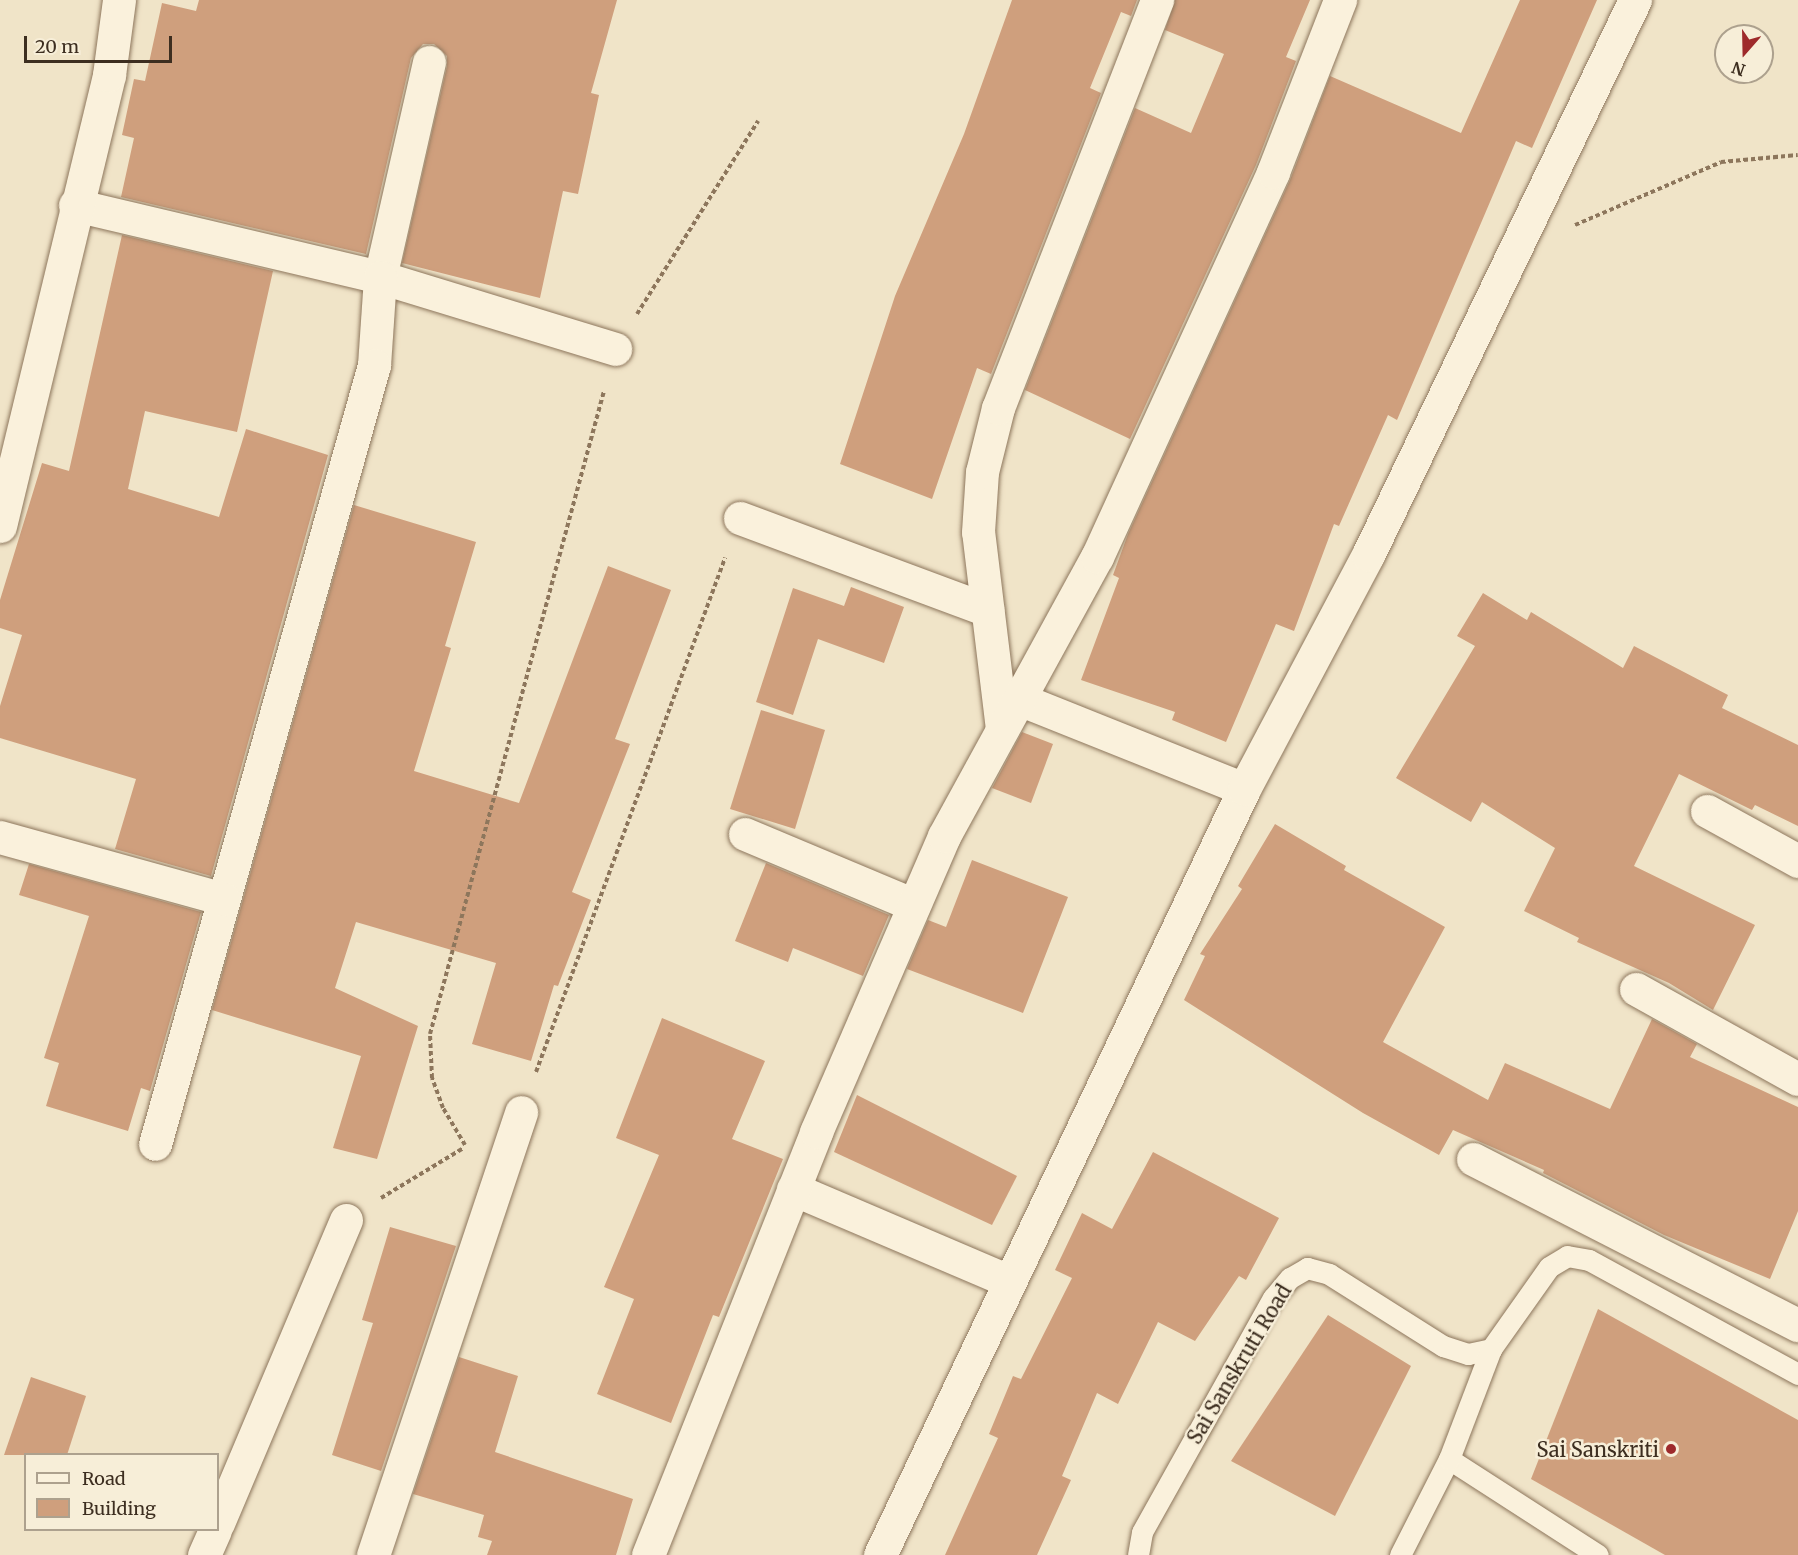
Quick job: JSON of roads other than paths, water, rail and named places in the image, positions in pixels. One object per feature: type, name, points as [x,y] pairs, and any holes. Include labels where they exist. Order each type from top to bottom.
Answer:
[{"type":"street","points":[[0,526],[12,416],[75,206],[109,75],[119,0]]},
{"type":"street","points":[[1002,729],[978,531],[982,472],[998,408],[1157,0]]},
{"type":"street","points":[[648,1555],[793,1189],[944,837],[1107,536],[1273,172],[1340,0]]},
{"type":"street","points":[[880,1555],[1244,789],[1368,555],[1635,0]]},
{"type":"street","points":[[155,1144],[374,365],[380,277],[429,62]]},
{"type":"street","points":[[75,206],[380,277],[615,349]]},
{"type":"street","points":[[740,518],[987,610]]},
{"type":"street","points":[[1019,699],[1244,789]]},
{"type":"street","points":[[1707,811],[1798,861]]},
{"type":"street","points":[[746,834],[914,905]]},
{"type":"street","points":[[0,837],[224,899]]},
{"type":"street","points":[[1636,989],[1798,1079]]},
{"type":"street","points":[[373,1555],[521,1112]]},
{"type":"street","points":[[1473,1159],[1798,1325]]},
{"type":"street","points":[[793,1189],[1009,1281]]},
{"type":"street","points":[[219,1521],[346,1220]]},
{"type":"street","points":[[204,1555],[215,1531]]},
{"type":"lane","points":[[1400,1555],[1449,1459],[1491,1349],[1549,1267],[1568,1256],[1588,1260],[1798,1374]]},
{"type":"lane","name":"Sai Sanskruti Road","points":[[1137,1555],[1142,1532],[1273,1298],[1290,1278],[1307,1268],[1329,1274],[1443,1346],[1468,1354],[1491,1349]]},
{"type":"lane","points":[[1449,1459],[1598,1555]]},
{"type":"place","name":"Sai Sanskriti","points":[[1671,1449]]}]
